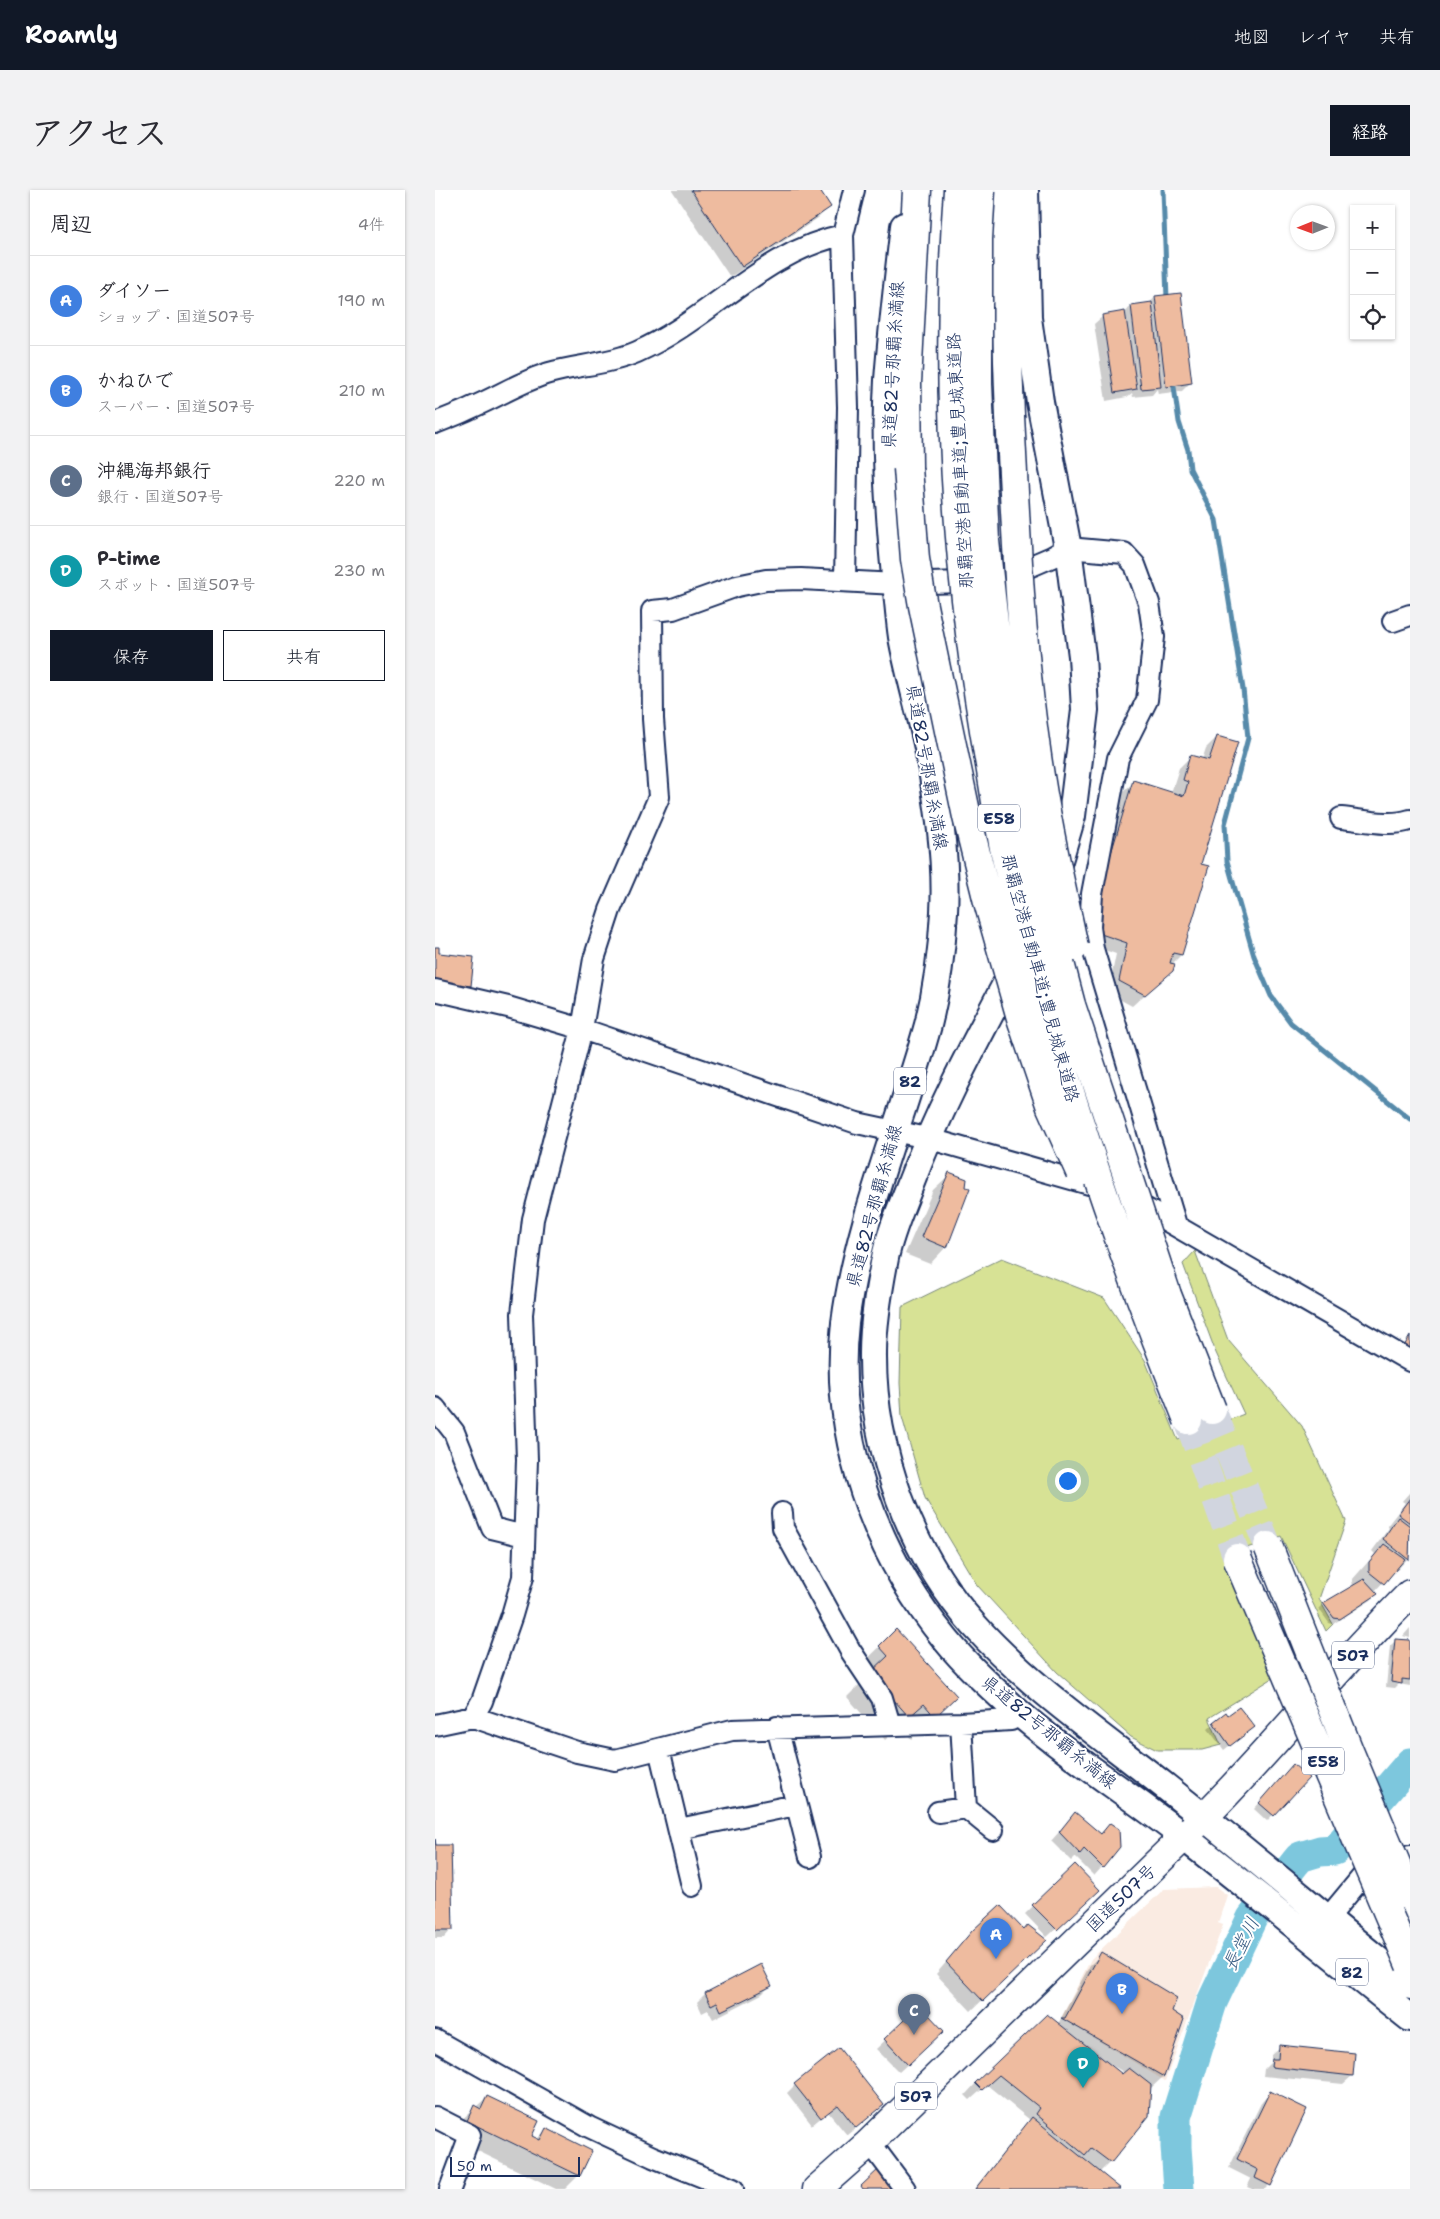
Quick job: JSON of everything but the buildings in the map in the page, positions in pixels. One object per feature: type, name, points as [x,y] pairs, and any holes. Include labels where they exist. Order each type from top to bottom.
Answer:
[{"type":"highway","points":[[917,190],[907,383],[908,468],[915,559],[943,711],[988,902],[1021,1018],[1051,1108],[1143,1310]]},
{"type":"highway","name":"那覇空港自動車道;豊見城東道路","points":[[958,190],[954,242],[953,389],[960,544],[977,695],[1005,851],[1045,1008],[1091,1157],[1143,1310],[1188,1420]]},
{"type":"highway","name":"那覇空港自動車道;豊見城東道路","points":[[981,190],[978,239],[978,384],[985,541],[999,669],[1037,876],[1071,1005],[1167,1295],[1212,1410]]},
{"type":"highway","points":[[1009,190],[1004,253],[1010,416],[1025,649],[1035,748],[1049,829],[1075,951],[1167,1295]]},
{"type":"highway","name":"E58","points":[[1268,1546],[1349,1751],[1410,1896]]},
{"type":"highway","name":"E58","points":[[1237,1558],[1410,1964]]},
{"type":"highway","name":"国道507号","points":[[817,2189],[868,2144],[1203,1818],[1410,1594]]},
{"type":"main road","name":"県道82号那覇糸満線","points":[[907,190],[888,384],[887,454],[891,532],[902,637],[928,749],[939,821],[944,866],[944,910],[939,965],[929,1022],[859,1249],[845,1325],[844,1392],[852,1449],[871,1514],[901,1575],[921,1606],[960,1656],[1021,1714],[1093,1772],[1145,1808],[1243,1883],[1410,2018]]},
{"type":"main road","name":"県道82号那覇糸満線","points":[[1025,190],[1028,318],[1039,402],[1068,548],[1082,656],[1085,710],[1080,762],[1072,816],[1059,864],[1033,933],[946,1097],[927,1138],[894,1225],[877,1302],[873,1353],[877,1410],[892,1478],[914,1533],[943,1586],[974,1625],[1008,1659],[1082,1722],[1319,1910],[1410,1986]]},
{"type":"street","points":[[845,581],[848,407],[843,235],[854,190]]},
{"type":"street","points":[[435,423],[474,407],[513,386],[549,373],[611,361],[636,352],[670,334],[785,256],[822,239],[843,235]]},
{"type":"street","points":[[473,1717],[482,1701],[523,1578],[527,1460],[522,1314],[533,1219],[581,1029],[593,959],[610,910],[659,797],[653,719],[652,610],[673,609],[737,586],[766,580],[896,584],[996,581],[1052,557],[1068,548],[1124,553],[1135,565],[1149,603],[1154,637],[1147,700],[1118,758],[1092,894],[1090,927],[1093,949],[1175,1225]]},
{"type":"street","points":[[1341,818],[1389,823],[1410,820]]},
{"type":"street","points":[[435,990],[508,1007],[581,1029],[857,1123],[927,1138],[1117,1192],[1410,1361]]},
{"type":"street","points":[[435,1408],[454,1432],[492,1528],[525,1536]]},
{"type":"street","points":[[782,1513],[783,1528],[850,1650],[882,1698],[890,1725]]},
{"type":"street","points":[[435,1725],[473,1717],[577,1752],[615,1760],[732,1730],[777,1727],[961,1723],[1011,1720],[1021,1714]]},
{"type":"street","points":[[961,1723],[966,1808]]},
{"type":"street","points":[[777,1727],[810,1856]]},
{"type":"street","points":[[659,1749],[692,1886]]},
{"type":"street","points":[[679,1829],[796,1805]]},
{"type":"street","points":[[938,1812],[966,1808],[993,1830]]},
{"type":"street","points":[[1319,1910],[1362,1877],[1387,1864],[1410,1856]]},
{"type":"street","points":[[435,2040],[589,2127],[653,2157],[733,2189]]},
{"type":"street","points":[[435,2117],[470,2135],[451,2189]]},
{"type":"street","points":[[868,2144],[878,2153],[905,2189]]},
{"type":"shaded area","points":[[1216,1887],[1227,1895],[1218,1923],[1223,1925],[1165,2081],[1061,2018],[1091,1959],[1164,1889]]},
{"type":"green space","points":[[1195,1251],[1228,1340],[1302,1426],[1346,1521],[1319,1599],[1333,1624],[1326,1631],[1281,1536],[1227,1555],[1273,1678],[1209,1718],[1221,1745],[1202,1750],[1157,1750],[1131,1737],[1057,1672],[977,1585],[925,1498],[902,1417],[900,1383],[902,1307],[1002,1258],[1104,1298],[1145,1360],[1178,1440],[1244,1414],[1216,1353],[1183,1264]]},
{"type":"waterway","points":[[1163,190],[1167,299]]},
{"type":"waterway","points":[[1173,380],[1179,422],[1188,450],[1190,469],[1216,520],[1243,689],[1248,738],[1225,824],[1227,861],[1254,956],[1271,996],[1291,1023],[1410,1119]]},
{"type":"waterway","name":"長堂川","points":[[1179,2189],[1176,2117],[1212,2002],[1252,1918],[1300,1857],[1320,1851],[1335,1850],[1410,1763]]},
{"type":"tunnel","points":[[1212,1410],[1268,1546]]},
{"type":"tunnel","points":[[1188,1420],[1237,1558]]},
{"type":"place","name":"ダイソー","points":[[996,1959]]},
{"type":"place","name":"かねひで","points":[[1122,2014]]},
{"type":"place","name":"沖縄海邦銀行","points":[[914,2035]]},
{"type":"place","name":"P-time","points":[[1083,2088]]}]
